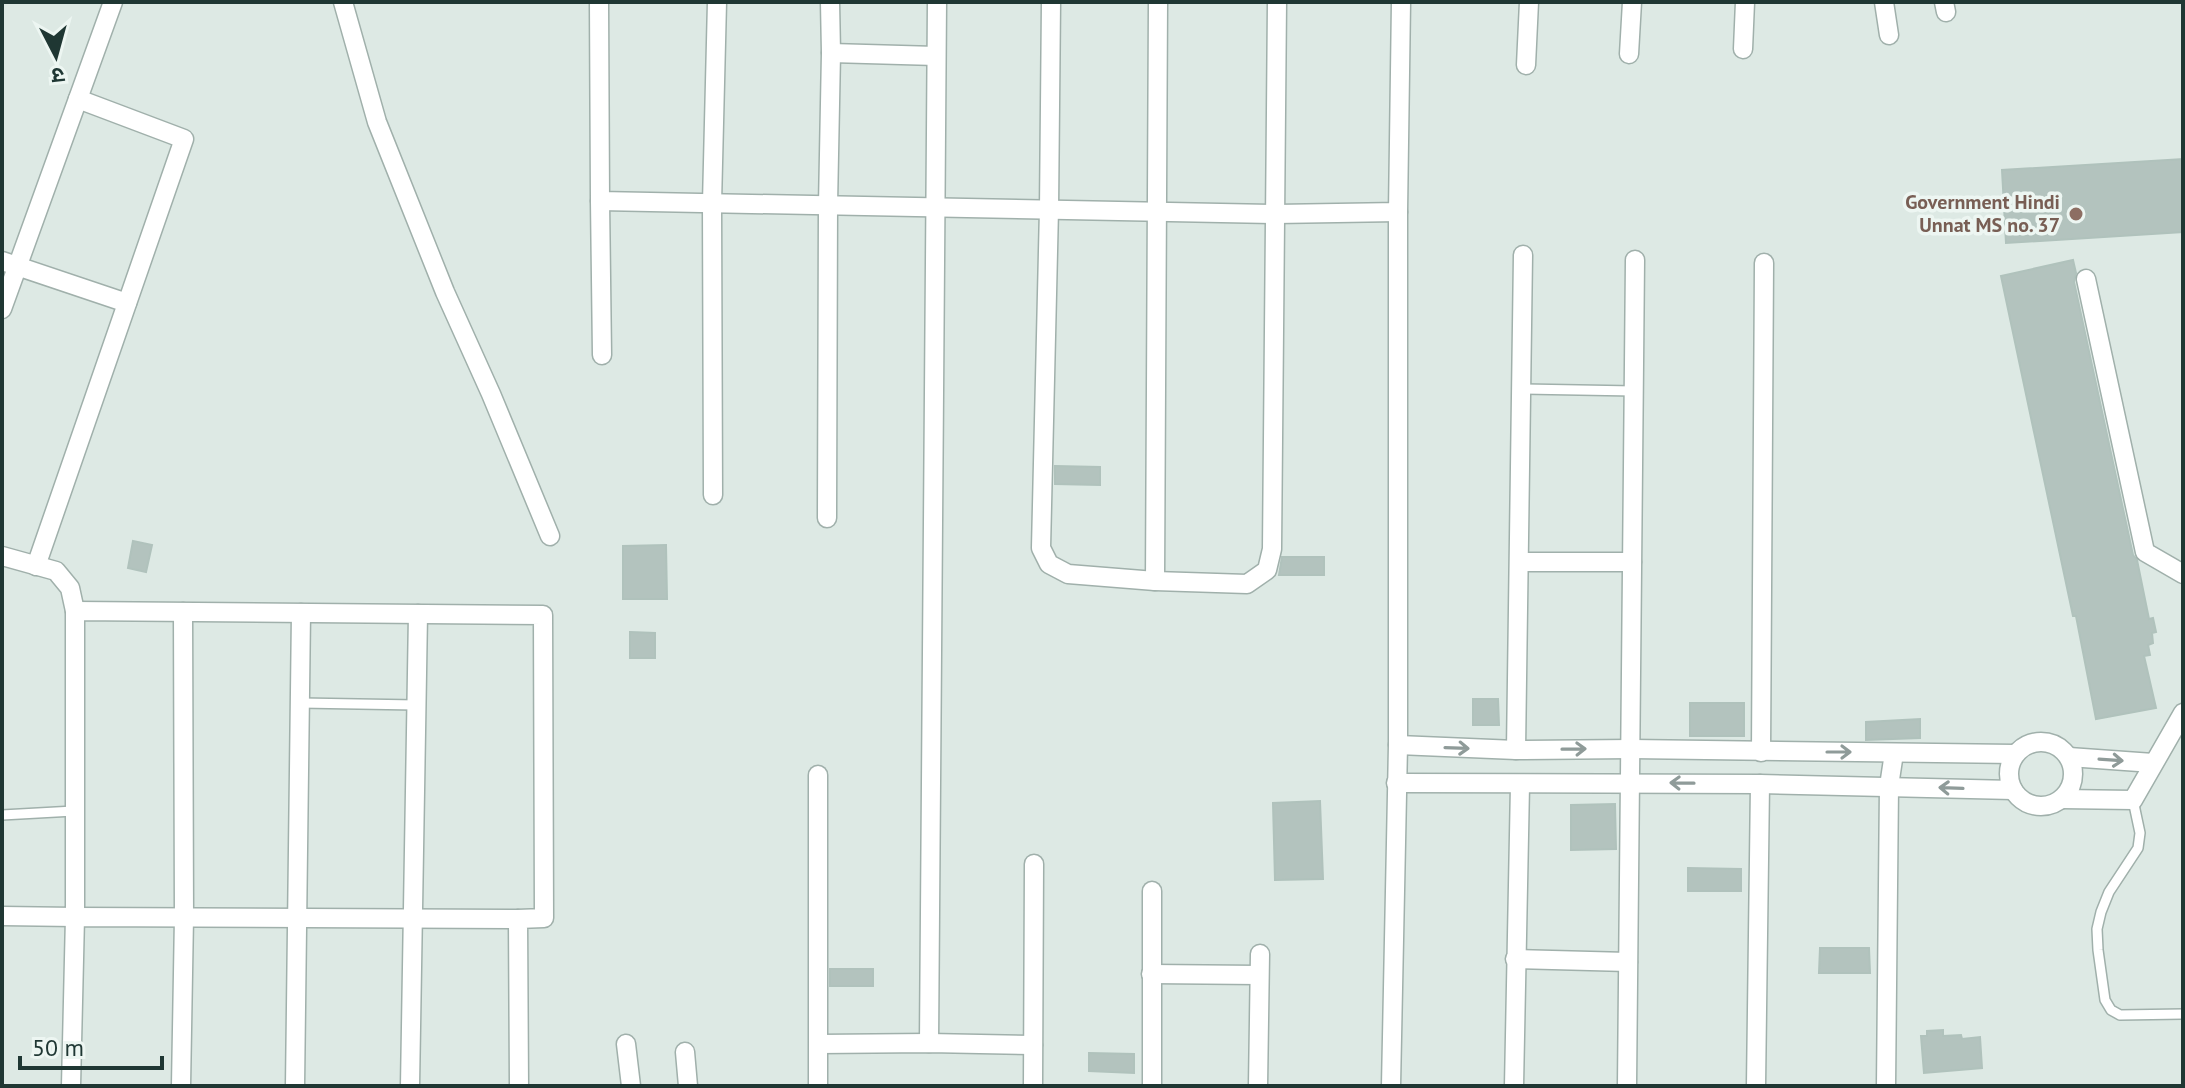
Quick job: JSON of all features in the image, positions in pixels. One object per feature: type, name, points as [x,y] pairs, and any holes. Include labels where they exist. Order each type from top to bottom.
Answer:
[{"type":"street","points":[[2,309],[10,264],[78,99],[113,2]]},
{"type":"street","points":[[343,2],[377,122],[445,292],[550,536]]},
{"type":"street","points":[[599,2],[602,355]]},
{"type":"street","points":[[713,495],[712,203],[717,2]]},
{"type":"street","points":[[827,518],[830,2]]},
{"type":"street","points":[[929,1043],[937,2]]},
{"type":"street","points":[[1051,2],[1041,548],[1049,564],[1068,574],[1247,584],[1267,570],[1272,549],[1277,2]]},
{"type":"street","points":[[1155,581],[1158,2]]},
{"type":"street","points":[[1391,1086],[1398,745],[1401,2]]},
{"type":"street","points":[[1526,65],[1529,2]]},
{"type":"street","points":[[1629,54],[1632,2]]},
{"type":"street","points":[[1743,49],[1745,2]]},
{"type":"street","points":[[1884,2],[1889,35]]},
{"type":"street","points":[[831,53],[936,56]]},
{"type":"street","points":[[36,566],[184,139],[78,99]]},
{"type":"street","points":[[600,201],[1276,214],[1398,212]]},
{"type":"street","points":[[1516,750],[1523,255]]},
{"type":"street","points":[[1627,1086],[1635,260]]},
{"type":"street","points":[[1761,752],[1764,263]]},
{"type":"street","points":[[10,264],[127,303]]},
{"type":"street","points":[[2086,279],[2145,552],[2183,574]]},
{"type":"street","points":[[2,556],[56,571],[70,588],[75,611],[75,917],[71,1086]]},
{"type":"street","points":[[1520,562],[1632,562]]},
{"type":"street","points":[[2,916],[544,918],[543,615],[75,611]]},
{"type":"street","points":[[181,1086],[183,612]]},
{"type":"street","points":[[295,1086],[301,613]]},
{"type":"street","points":[[410,1086],[418,614]]},
{"type":"street","points":[[2062,799],[2133,800],[2183,713]]},
{"type":"street","points":[[2047,742],[2063,750],[2069,757],[2074,774],[2072,784],[2062,799],[2054,804],[2035,806],[2018,797],[2013,790],[2009,771],[2015,754],[2029,744],[2047,742]]},
{"type":"street","points":[[1398,745],[1516,750],[2015,754]]},
{"type":"street","points":[[1886,1086],[1889,786],[1894,753]]},
{"type":"street","points":[[2069,757],[2153,763]]},
{"type":"street","points":[[818,775],[818,1086]]},
{"type":"street","points":[[1396,783],[1520,785],[1630,782],[2013,790]]},
{"type":"street","points":[[1756,1086],[1760,784]]},
{"type":"street","points":[[1514,1086],[1520,785]]},
{"type":"street","points":[[1033,1086],[1034,864]]},
{"type":"street","points":[[1152,891],[1152,1086]]},
{"type":"street","points":[[518,919],[519,1086]]},
{"type":"street","points":[[1258,1086],[1260,954]]},
{"type":"street","points":[[1515,959],[1628,962]]},
{"type":"street","points":[[1151,974],[1259,975]]},
{"type":"street","points":[[626,1044],[631,1086]]},
{"type":"street","points":[[819,1044],[1033,1045]]},
{"type":"street","points":[[685,1052],[688,1086]]},
{"type":"lane","points":[[1522,389],[1634,391]]},
{"type":"lane","points":[[301,703],[416,705]]},
{"type":"lane","points":[[2133,800],[2140,833],[2138,848],[2109,892],[2097,929],[2105,1000],[2111,1010],[2120,1015],[2183,1014]]},
{"type":"lane","points":[[2,815],[74,811]]},
{"type":"building","points":[[2183,159],[2183,232],[2006,243],[2002,170]]},
{"type":"building","points":[[2073,260],[2076,273],[2074,282],[2133,555],[2137,560],[2149,619],[2153,618],[2156,632],[2152,633],[2153,643],[2148,645],[2150,655],[2144,656],[2156,708],[2096,719],[2001,276]]},
{"type":"building","points":[[1055,466],[1100,467],[1100,485],[1055,484]]},
{"type":"building","points":[[133,541],[152,545],[146,572],[128,568]]},
{"type":"building","points":[[666,545],[667,599],[623,599],[623,546]]},
{"type":"building","points":[[1282,557],[1324,557],[1324,575],[1279,575]]},
{"type":"building","points":[[630,632],[655,633],[655,658],[630,658]]},
{"type":"building","points":[[1473,699],[1498,699],[1499,725],[1473,725]]},
{"type":"building","points":[[1690,703],[1744,703],[1744,736],[1690,736]]},
{"type":"building","points":[[1920,719],[1920,738],[1866,740],[1866,722]]},
{"type":"building","points":[[1320,801],[1323,879],[1275,880],[1273,803]]},
{"type":"building","points":[[1615,804],[1616,849],[1571,850],[1571,805]]},
{"type":"building","points":[[1688,868],[1741,869],[1741,891],[1688,891]]},
{"type":"building","points":[[1820,948],[1869,948],[1870,973],[1819,973]]},
{"type":"building","points":[[830,969],[873,969],[873,986],[830,986]]},
{"type":"building","points":[[1943,1030],[1943,1036],[1961,1035],[1962,1039],[1980,1037],[1982,1068],[1924,1073],[1921,1036],[1927,1036],[1927,1031]]},
{"type":"building","points":[[1089,1053],[1134,1054],[1134,1073],[1089,1071]]},
{"type":"place","name":"Government Hindi Unnat MS no. 37","points":[[2076,214]]}]
